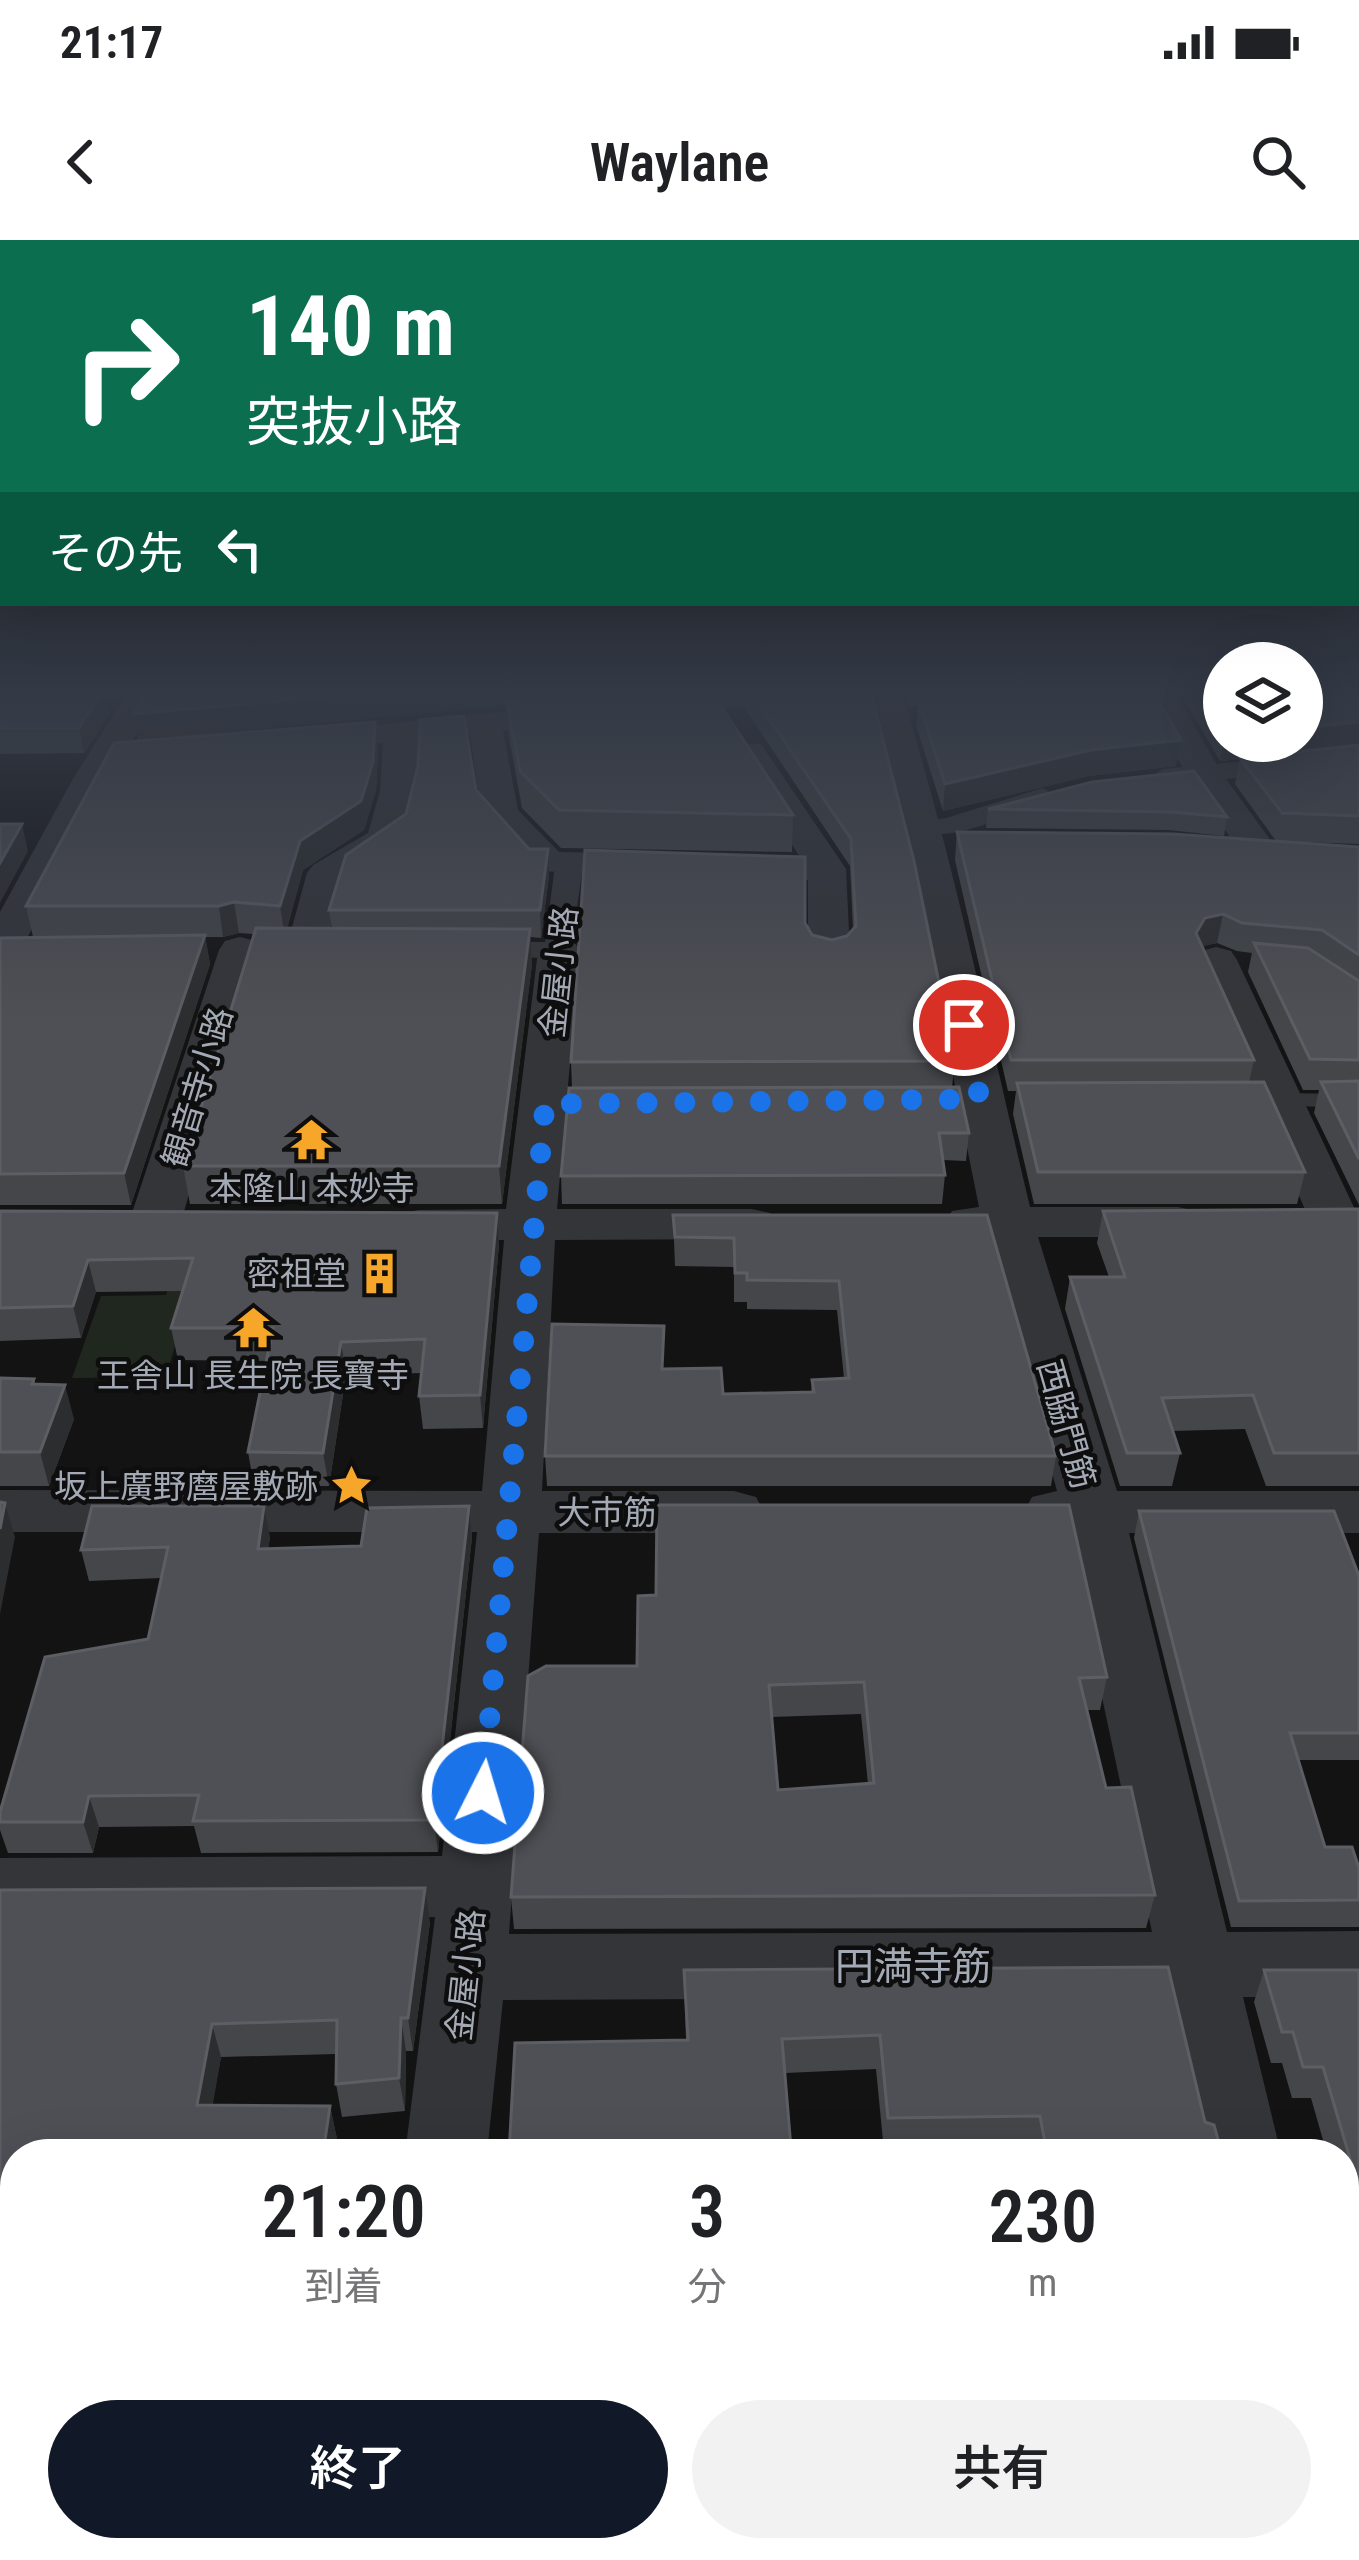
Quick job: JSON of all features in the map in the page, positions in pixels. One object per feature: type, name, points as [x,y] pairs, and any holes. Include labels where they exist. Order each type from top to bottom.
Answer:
[{"type":"street","points":[[12,950],[83,805]]},
{"type":"street","name":"観音寺小路","points":[[153,1225],[273,950],[328,873],[385,839],[394,805]]},
{"type":"street","points":[[500,805],[500,813],[538,849],[545,863],[827,869]]},
{"type":"street","points":[[784,805],[827,869],[829,952]]},
{"type":"street","name":"西脇門筋","points":[[920,805],[947,952],[1008,1222],[1093,1512],[1237,2139]]},
{"type":"street","points":[[927,835],[1020,805]]},
{"type":"street","points":[[1226,805],[1263,856]]},
{"type":"street","points":[[927,835],[1016,844]]},
{"type":"street","points":[[1216,851],[1311,857]]},
{"type":"street","name":"金屋小路","points":[[448,2139],[510,1513],[530,1226],[556,1104],[559,951],[569,865]]},
{"type":"street","points":[[445,950],[559,951]]},
{"type":"street","points":[[1228,961],[1257,1100],[1328,1223]]},
{"type":"street","points":[[912,1222],[1219,1222]]},
{"type":"street","points":[[371,1225],[793,1223]]},
{"type":"street","name":"大市筋","points":[[0,1511],[790,1512]]},
{"type":"street","points":[[1000,1512],[1359,1512]]},
{"type":"street","points":[[0,1888],[474,1886]]},
{"type":"street","name":"円満寺筋","points":[[468,1966],[1359,1964]]},
{"type":"lane","points":[[1257,1100],[1359,1101]]},
{"type":"shaded area","points":[[184,1240],[194,1280],[166,1377],[72,1378],[101,1296],[166,1295]]},
{"type":"building","points":[[80,805],[354,805],[300,841],[280,906],[234,902],[219,906],[26,906]]},
{"type":"building","points":[[408,805],[490,805],[529,849],[548,849],[540,910],[329,910],[346,855],[406,814]]},
{"type":"building","points":[[554,805],[787,805],[793,815],[559,810]]},
{"type":"building","points":[[828,805],[900,805],[955,1061],[571,1062],[585,850],[805,857],[805,923],[812,935],[832,940],[847,936],[856,926],[851,839]]},
{"type":"building","points":[[1219,805],[1227,817],[1172,812],[988,809]]},
{"type":"building","points":[[1276,805],[1359,805],[1359,816],[1282,813]]},
{"type":"building","points":[[0,824],[22,824],[0,863]]},
{"type":"building","points":[[957,832],[1173,834],[1359,847],[1359,955],[1322,930],[1242,923],[1223,914],[1205,918],[1196,933],[1254,1060],[1011,1060]]},
{"type":"building","points":[[256,928],[530,929],[499,1166],[183,1166]]},
{"type":"building","points":[[205,935],[124,1173],[0,1174],[0,938]]},
{"type":"building","points":[[1254,943],[1308,948],[1359,981],[1359,1060],[1310,1059]]},
{"type":"building","points":[[1359,1081],[1359,1159],[1321,1082]]},
{"type":"building","points":[[1264,1082],[1305,1172],[1038,1172],[1017,1083]]},
{"type":"building","points":[[959,1087],[969,1133],[939,1133],[945,1175],[561,1176],[569,1088]]},
{"type":"building","points":[[1359,1209],[1359,1453],[1274,1453],[1253,1395],[1162,1398],[1180,1453],[1127,1453],[1070,1277],[1125,1277],[1103,1211]]},
{"type":"building","points":[[0,1211],[497,1213],[480,1395],[419,1396],[425,1339],[341,1342],[323,1453],[248,1452],[273,1328],[171,1328],[193,1258],[88,1260],[73,1306],[0,1308]]},
{"type":"building","points":[[673,1215],[987,1215],[1056,1456],[545,1456],[552,1324],[664,1326],[662,1369],[721,1368],[723,1394],[814,1392],[812,1380],[849,1378],[839,1281],[747,1280],[747,1273],[735,1273],[734,1238],[675,1237]]},
{"type":"building","points":[[0,1378],[65,1385],[40,1452],[0,1452]]},
{"type":"building","points":[[657,1505],[1069,1505],[1107,1677],[1079,1678],[1106,1788],[1131,1787],[1155,1895],[511,1897],[528,1676],[546,1666],[637,1666],[638,1596],[656,1595]],"holes":[[[864,1682],[874,1783],[778,1790],[769,1685]]]},
{"type":"building","points":[[92,1506],[264,1506],[258,1549],[361,1546],[367,1508],[469,1506],[434,1820],[193,1821],[199,1795],[89,1796],[83,1822],[0,1822],[45,1657],[148,1639],[168,1547],[81,1550]]},
{"type":"building","points":[[1139,1511],[1334,1511],[1359,1576],[1359,1733],[1290,1733],[1325,1847],[1352,1847],[1359,1868],[1359,1900],[1239,1901]]},
{"type":"building","points":[[425,1888],[408,2018],[401,2018],[399,2078],[336,2084],[337,2020],[212,2024],[197,2105],[330,2106],[325,2139],[0,2139],[0,1890]]},
{"type":"building","points":[[1168,1967],[1205,2122],[1214,2125],[1218,2139],[1044,2139],[1040,2116],[888,2118],[880,2035],[782,2039],[790,2139],[510,2139],[515,2043],[688,2040],[684,1970]]},
{"type":"building","points":[[1264,1970],[1359,1970],[1359,2139],[1344,2139],[1323,2067],[1303,2067],[1293,2032],[1282,2032]]},
{"type":"place","name":"本隆山 本妙寺","points":[[312,1140]]},
{"type":"place","name":"密祖堂","points":[[380,1273]]},
{"type":"place","name":"王舎山 長生院 長寶寺","points":[[253,1327]]},
{"type":"place","name":"坂上廣野麿屋敷跡","points":[[352,1486]]},
{"type":"route","points":[[483,1793],[524,1355],[530,1226],[545,1104],[980,1099],[964,1025]]}]
